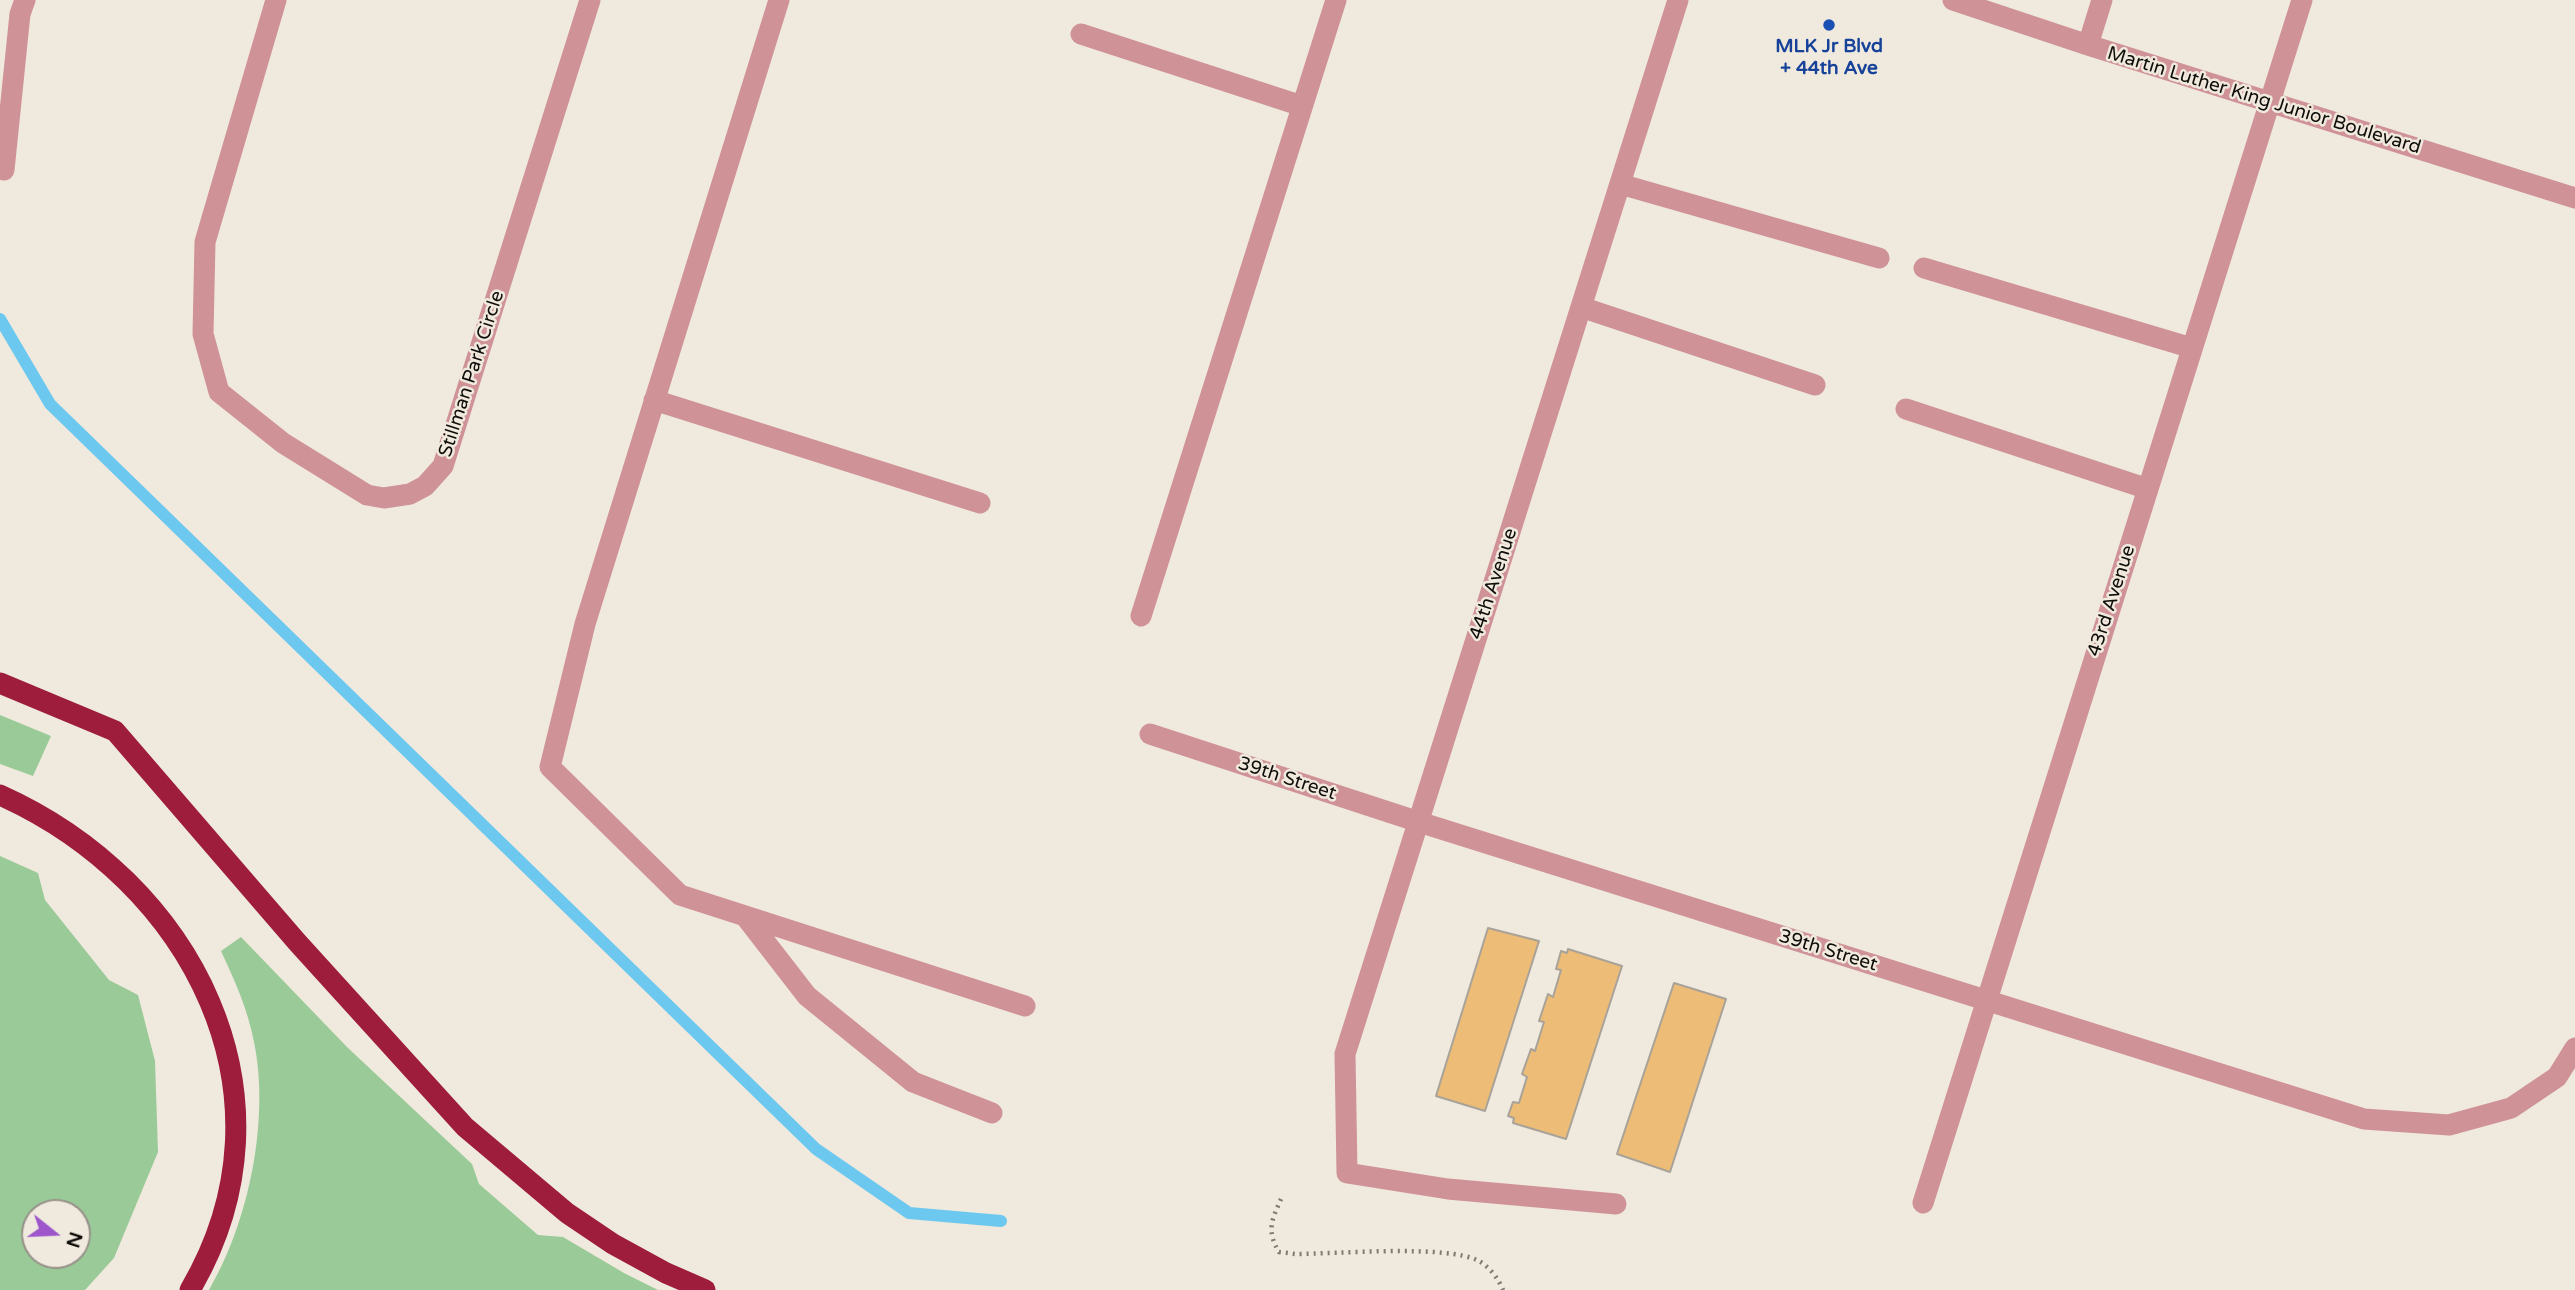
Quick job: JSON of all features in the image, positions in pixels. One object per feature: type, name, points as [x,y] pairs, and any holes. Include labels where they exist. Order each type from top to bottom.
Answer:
[{"type":"highway","points":[[0,683],[115,731],[297,942],[465,1127],[515,1171],[579,1221],[635,1256],[705,1290]]},
{"type":"highway","points":[[0,795],[35,810],[89,847],[122,876],[178,940],[209,996],[223,1036],[236,1098],[235,1161],[228,1203],[206,1263],[190,1290]]},
{"type":"street","points":[[4,170],[20,14],[24,0]]},
{"type":"street","name":"Stillman Park Circle","points":[[276,0],[205,242],[203,334],[219,392],[304,457],[367,495],[384,498],[410,494],[425,486],[443,466],[590,0]]},
{"type":"street","points":[[779,0],[585,624],[550,766],[680,895],[1025,1006]]},
{"type":"street","points":[[1141,616],[1336,0]]},
{"type":"street","name":"44th Avenue","points":[[1616,1204],[1448,1189],[1347,1173],[1345,1055],[1678,0]]},
{"type":"street","name":"Martin Luther King Junior Boulevard","points":[[1953,0],[2575,198]]},
{"type":"street","points":[[2088,45],[2102,0]]},
{"type":"street","name":"43rd Avenue","points":[[1923,1203],[2302,0]]},
{"type":"street","points":[[1082,34],[1302,106]]},
{"type":"street","points":[[1620,184],[1879,258]]},
{"type":"street","points":[[1924,268],[2192,348]]},
{"type":"street","points":[[1581,307],[1815,385]]},
{"type":"street","points":[[654,400],[980,503]]},
{"type":"street","points":[[1906,409],[2148,489]]},
{"type":"street","name":"39th Street","points":[[1150,734],[1419,822],[2364,1119],[2449,1125],[2511,1108],[2557,1077],[2575,1048]]},
{"type":"street","points":[[746,916],[807,996],[913,1082],[992,1112]]},
{"type":"path","points":[[1281,1199],[1271,1225],[1272,1240],[1279,1252],[1442,1252],[1480,1261],[1499,1279],[1503,1290]]},
{"type":"green space","points":[[0,715],[51,736],[33,776],[0,764]]},
{"type":"green space","points":[[0,856],[38,873],[45,900],[109,980],[138,995],[155,1061],[158,1152],[114,1258],[85,1290],[0,1290]]},
{"type":"green space","points":[[241,937],[348,1048],[472,1164],[479,1184],[538,1235],[563,1237],[658,1290],[209,1290],[223,1263],[245,1202],[257,1136],[258,1072],[254,1042],[245,1007],[221,951]]},
{"type":"building","points":[[1488,928],[1539,941],[1485,1111],[1436,1096]]},
{"type":"building","points":[[1568,949],[1622,966],[1566,1139],[1513,1123],[1514,1118],[1508,1116],[1513,1102],[1519,1103],[1527,1077],[1522,1074],[1531,1049],[1535,1051],[1544,1022],[1539,1021],[1548,994],[1553,997],[1561,970],[1556,969],[1561,951],[1567,953]]},
{"type":"building","points":[[1674,983],[1726,999],[1670,1172],[1617,1154]]},
{"type":"waterway","points":[[0,319],[50,404],[816,1149],[909,1213],[1001,1221]]},
{"type":"place","name":"MLK Jr Blvd + 44th Ave","points":[[1829,25]]}]
